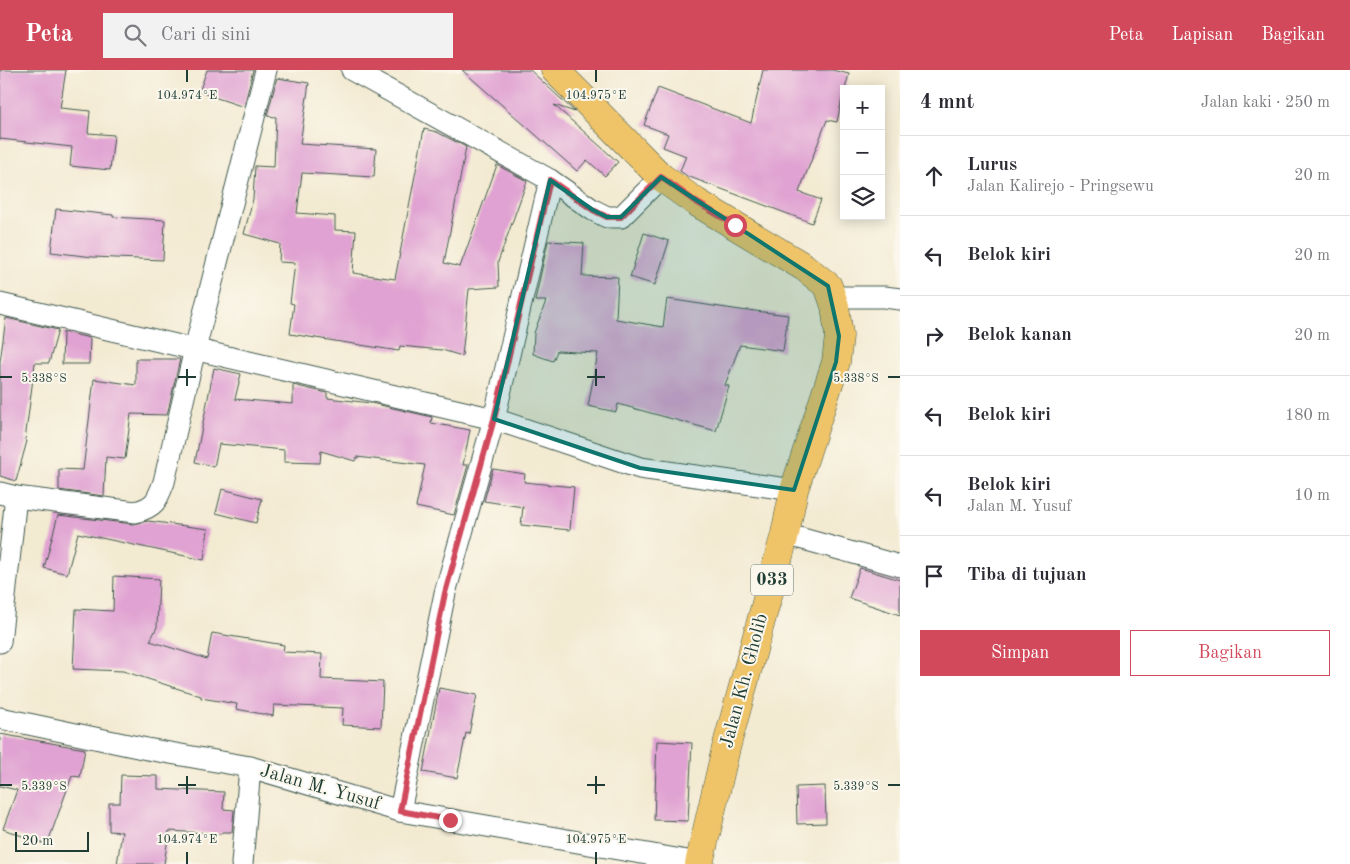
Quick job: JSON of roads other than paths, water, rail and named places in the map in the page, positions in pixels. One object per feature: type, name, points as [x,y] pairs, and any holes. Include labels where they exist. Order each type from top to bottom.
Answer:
[{"type":"main road","name":"033","points":[[556,70],[661,177],[696,202],[804,267],[828,286],[832,297]]},
{"type":"main road","name":"Jalan Kh. Gholib","points":[[699,863],[726,748],[785,534],[794,490],[836,362],[840,336],[832,297]]},
{"type":"street","points":[[0,642],[8,495],[135,512],[149,508],[158,499],[164,482],[195,349],[266,70]]},
{"type":"street","points":[[352,70],[550,180],[593,210],[607,217],[621,217],[661,177]]},
{"type":"street","points":[[400,811],[445,593],[494,419],[550,180]]},
{"type":"street","points":[[832,297],[884,297],[900,299]]},
{"type":"street","points":[[0,304],[494,419],[640,468],[794,490]]},
{"type":"street","points":[[785,534],[900,566]]},
{"type":"street","name":"Jalan M. Yusuf","points":[[0,718],[147,749],[250,767],[400,811],[699,863]]},
{"type":"street","points":[[242,864],[250,767]]}]
